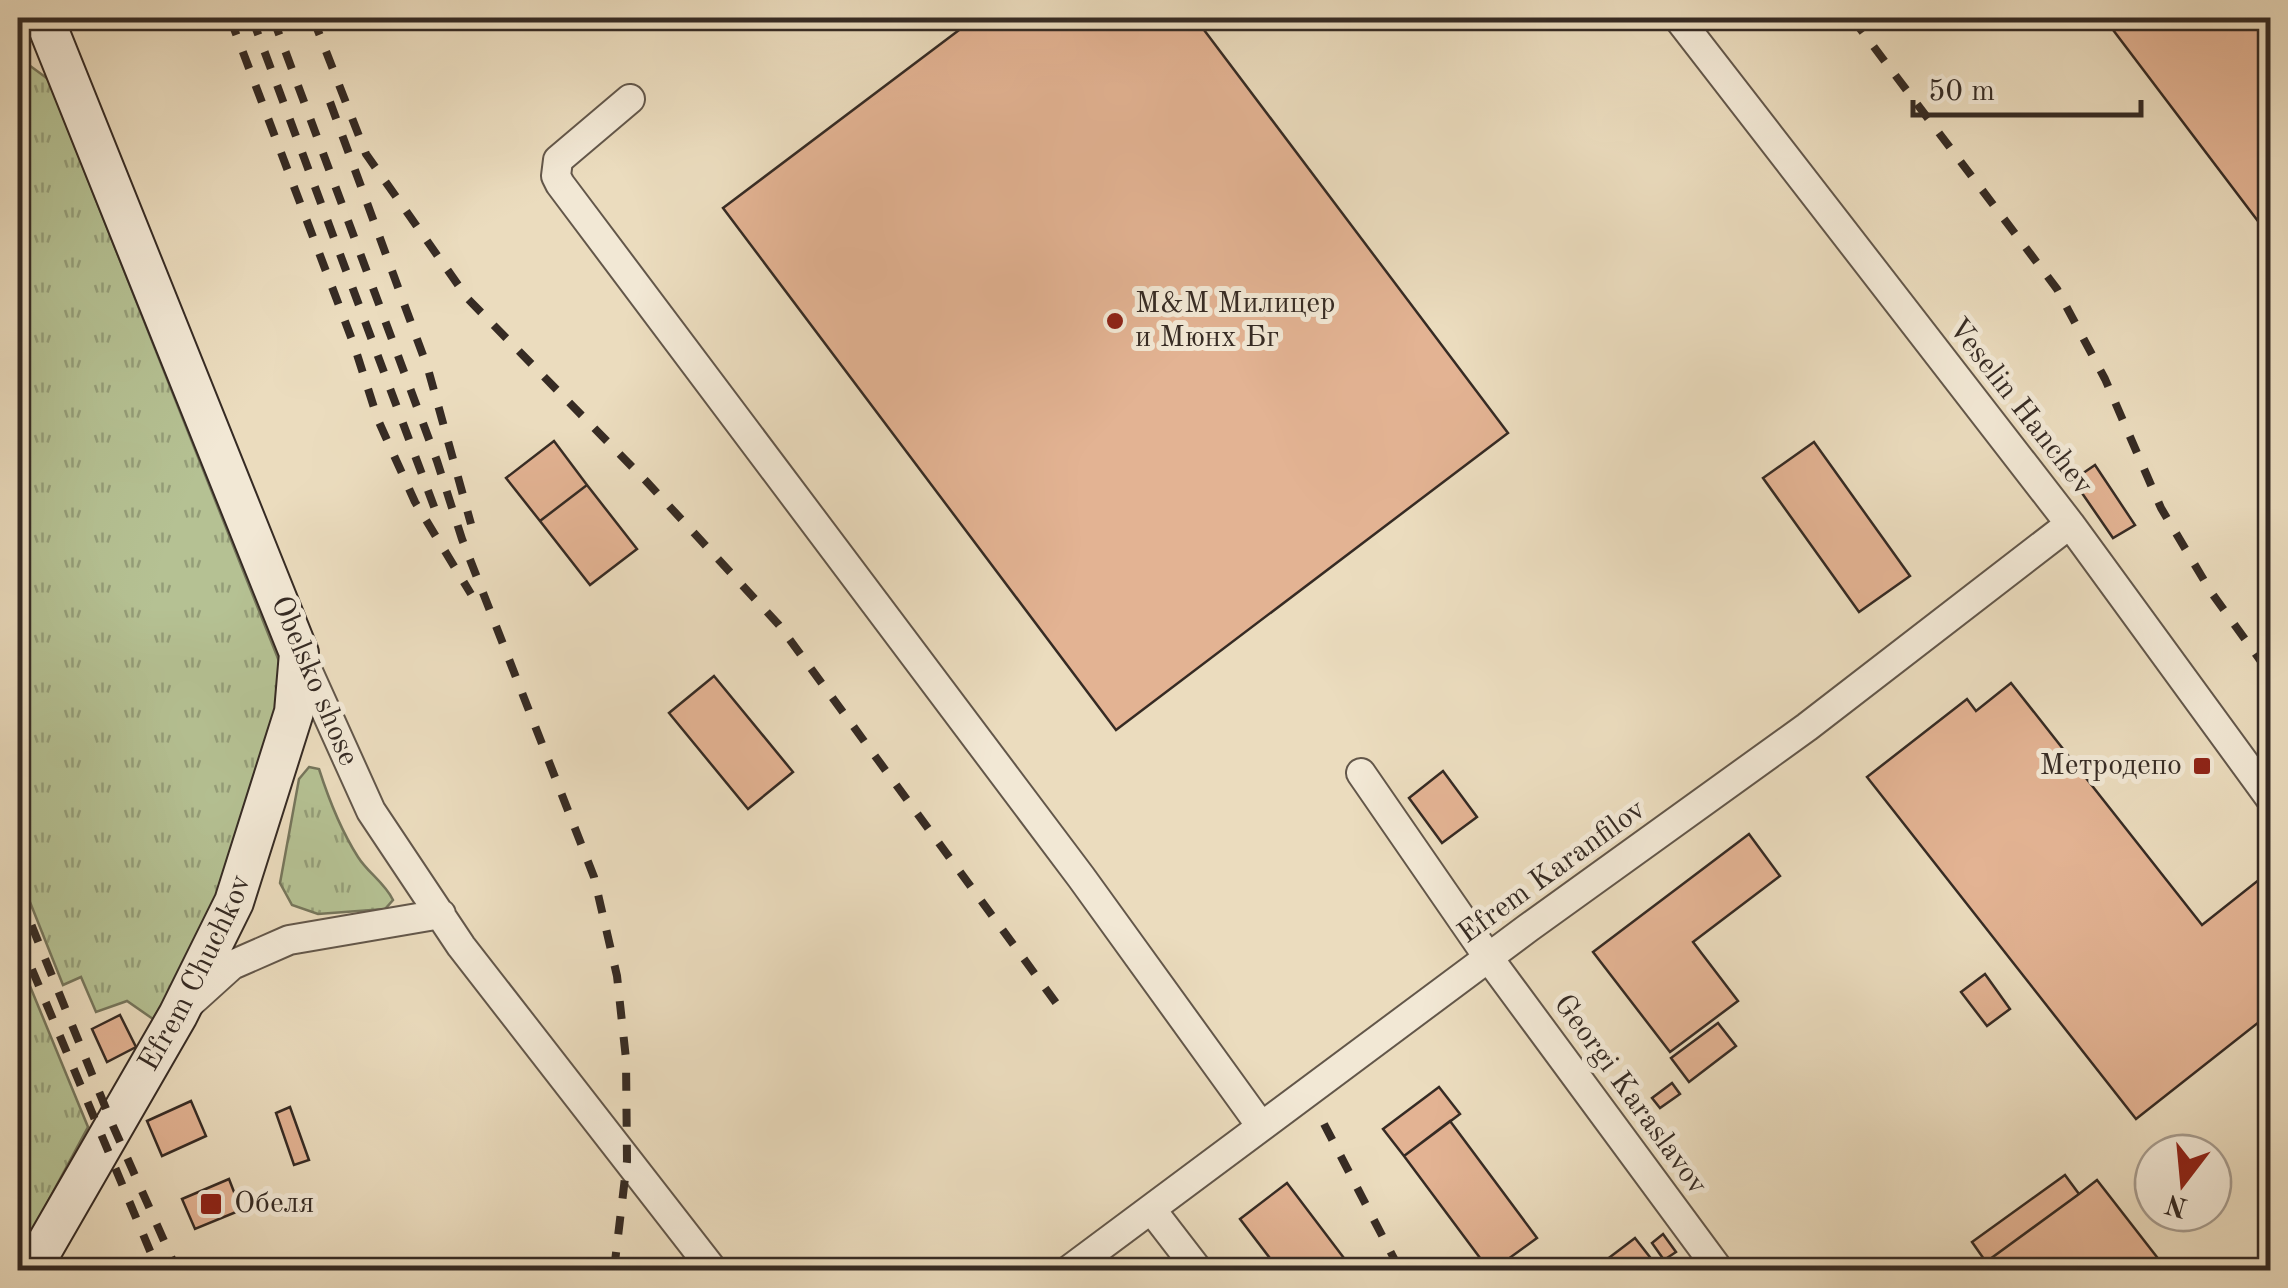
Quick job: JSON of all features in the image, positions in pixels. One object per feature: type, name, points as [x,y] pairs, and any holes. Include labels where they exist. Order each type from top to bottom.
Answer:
[{"type":"street","name":"Obelsko shose","points":[[44,18],[299,653],[371,812],[473,962],[713,1270]]},
{"type":"street","name":"Veselin Hanchev","points":[[1678,18],[2070,524],[2270,798]]},
{"type":"street","points":[[630,99],[558,160],[556,176],[560,184],[1069,862],[1261,1126]]},
{"type":"street","name":"Efrem Karanfilov","points":[[1070,1270],[1488,957],[1807,728],[2070,524]]},
{"type":"street","name":"Efrem Chuchkov","points":[[30,1270],[178,1015],[234,902],[294,712],[299,653]]},
{"type":"street","name":"Georgi Karaslavov","points":[[1361,773],[1488,957],[1719,1270]]},
{"type":"street","points":[[178,1015],[232,965],[289,940],[441,914]]},
{"type":"street","points":[[1151,1209],[1198,1270]]},
{"type":"green space","points":[[18,57],[48,79],[279,661],[278,723],[208,927],[153,1019],[127,1001],[96,1012],[81,977],[63,985],[18,872]]},
{"type":"green space","points":[[309,767],[319,769],[352,846],[393,900],[385,909],[318,914],[292,905],[280,883],[299,779]]},
{"type":"green space","points":[[18,957],[88,1127],[18,1257]]},
{"type":"building","name":"М&M Mилицер и Мюнх Бг","points":[[975,18],[1195,18],[1508,433],[1116,730],[723,208]]},
{"type":"building","points":[[2104,18],[2270,18],[2270,237]]},
{"type":"building","points":[[554,441],[587,485],[540,521],[506,478]]},
{"type":"building","points":[[1814,442],[1910,576],[1859,612],[1763,478]]},
{"type":"building","points":[[2095,465],[2135,525],[2113,538],[2073,480]]},
{"type":"building","points":[[587,485],[637,549],[590,585],[540,521]]},
{"type":"building","points":[[714,676],[793,772],[748,809],[669,713]]},
{"type":"building","points":[[2011,683],[2202,925],[2270,871],[2270,1027],[2264,1018],[2136,1119],[1867,777],[1967,699],[1976,711]]},
{"type":"building","points":[[1443,771],[1477,817],[1442,843],[1409,798]]},
{"type":"building","points":[[1749,834],[1780,876],[1693,942],[1738,1001],[1670,1052],[1593,952]]},
{"type":"building","points":[[1985,974],[2010,1009],[1987,1026],[1961,992]]},
{"type":"building","points":[[120,1015],[136,1047],[107,1062],[92,1029]]},
{"type":"building","points":[[1718,1023],[1736,1046],[1689,1082],[1671,1058]]},
{"type":"building","points":[[1672,1083],[1680,1094],[1660,1108],[1652,1098]]},
{"type":"building","points":[[1439,1087],[1460,1114],[1404,1156],[1383,1129]]},
{"type":"building","points":[[191,1101],[206,1136],[162,1156],[147,1121]]},
{"type":"building","points":[[290,1107],[309,1160],[294,1165],[276,1113]]},
{"type":"building","points":[[1450,1121],[1537,1238],[1493,1270],[1489,1270],[1404,1156]]},
{"type":"building","points":[[2065,1175],[2079,1194],[1986,1262],[1972,1242]]},
{"type":"building","points":[[229,1179],[241,1210],[195,1229],[182,1199]]},
{"type":"building","points":[[2097,1180],[2133,1226],[2133,1233],[2138,1233],[2167,1270],[1975,1270]]},
{"type":"building","points":[[1287,1183],[1353,1270],[1279,1270],[1240,1219]]},
{"type":"building","points":[[1663,1234],[1676,1252],[1664,1260],[1652,1243]]},
{"type":"building","points":[[1635,1238],[1660,1270],[1593,1270]]},
{"type":"railway","points":[[230,18],[354,345],[378,420],[415,502],[471,594]]},
{"type":"railway","points":[[252,18],[439,520]]},
{"type":"railway","points":[[273,18],[437,461],[462,539],[594,877],[617,976],[626,1059],[627,1161],[614,1270]]},
{"type":"railway","points":[[313,18],[366,154],[468,299],[646,481],[779,625],[1065,1015]]},
{"type":"railway","points":[[1817,18],[1824,26]]},
{"type":"railway","points":[[1852,18],[2057,289],[2105,379],[2161,508],[2211,592],[2270,674]]},
{"type":"railway","points":[[330,102],[428,369],[471,524]]},
{"type":"railway","points":[[18,892],[113,1126],[177,1270]]},
{"type":"railway","points":[[18,936],[158,1270]]},
{"type":"railway","points":[[1324,1124],[1400,1270]]},
{"type":"place","name":"М&M Mилицер и Мюнх Бг","points":[[1115,321]]},
{"type":"place","name":"Метродепо","points":[[2202,766]]},
{"type":"place","name":"Обеля","points":[[211,1204]]}]
